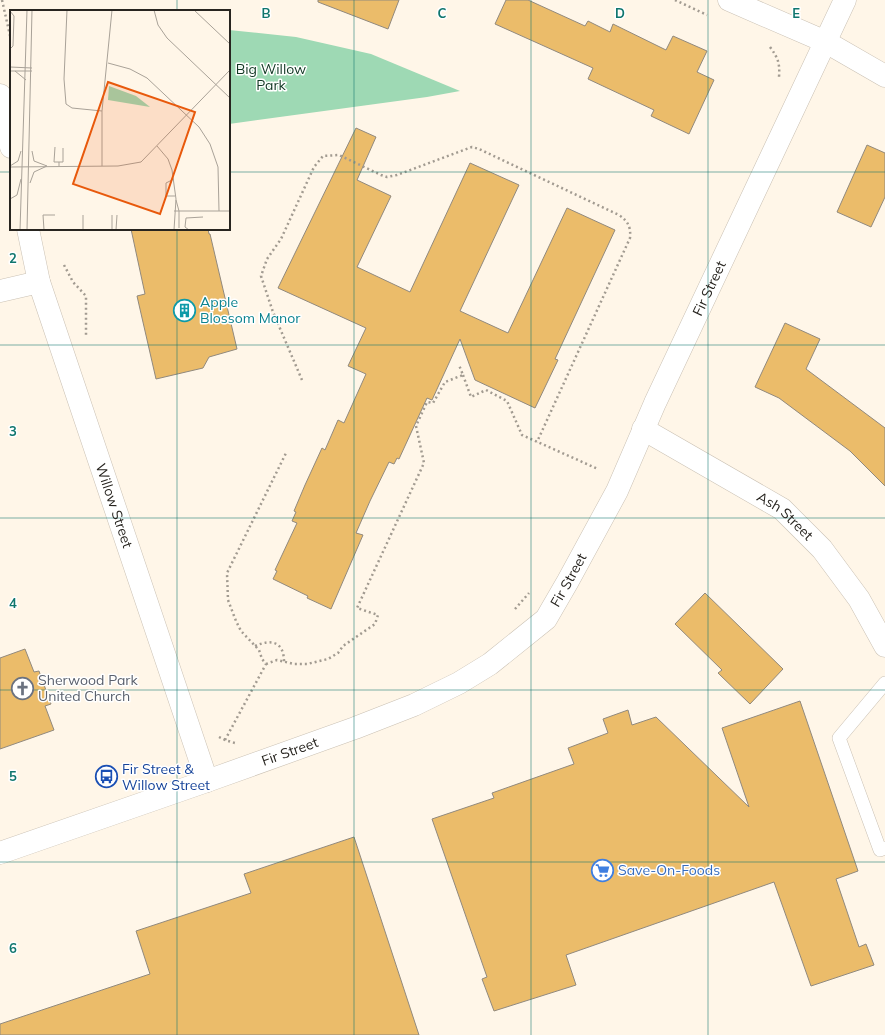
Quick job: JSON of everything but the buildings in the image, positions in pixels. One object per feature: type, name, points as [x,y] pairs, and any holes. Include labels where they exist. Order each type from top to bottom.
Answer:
[{"type":"street","points":[[729,0],[826,42],[885,76]]},
{"type":"street","name":"Fir Street","points":[[0,853],[355,728],[414,705],[459,683],[490,664],[546,619],[617,491],[643,429],[845,0]]},
{"type":"street","points":[[0,95],[10,142]]},
{"type":"street","name":"Willow Street","points":[[28,230],[39,282],[206,781]]},
{"type":"street","points":[[0,291],[39,282]]},
{"type":"street","name":"Ash Street","points":[[643,429],[782,509],[822,550],[859,599],[885,646]]},
{"type":"lane","points":[[885,683],[838,738],[880,850],[885,848]]},
{"type":"path","points":[[2,0],[10,36]]},
{"type":"path","points":[[675,0],[710,16]]},
{"type":"path","points":[[767,42],[777,57],[780,68],[779,83]]},
{"type":"path","points":[[302,380],[273,312],[261,276],[268,259],[281,239],[318,161],[323,156],[339,155],[387,177],[397,175],[472,147],[619,215],[627,220],[631,230],[630,238],[537,442]]},
{"type":"path","points":[[459,365],[471,397],[486,390],[507,401],[522,435],[599,470]]},
{"type":"path","points":[[238,743],[225,740],[266,664],[277,660],[307,664],[328,659],[338,653],[342,646],[375,624],[378,615],[357,608],[424,463],[416,426],[427,402],[433,403],[445,382],[463,375]]},
{"type":"path","points":[[266,664],[262,659],[259,650],[241,631],[228,600],[227,573],[287,451]]},
{"type":"path","points":[[596,475],[602,463]]},
{"type":"path","points":[[514,610],[534,588]]},
{"type":"path","points":[[255,646],[269,641],[274,642],[281,649],[284,662]]},
{"type":"green space","name":"Big Willow Park","points":[[230,30],[296,37],[371,54],[460,91],[427,97],[230,124]]},
{"type":"place","name":"Apple Blossom Manor","points":[[184,310]]},
{"type":"place","name":"Sherwood Park United Church","points":[[23,688]]},
{"type":"place","name":"Fir Street & Willow Street","points":[[107,777]]},
{"type":"place","name":"Save-On-Foods","points":[[602,870]]}]
